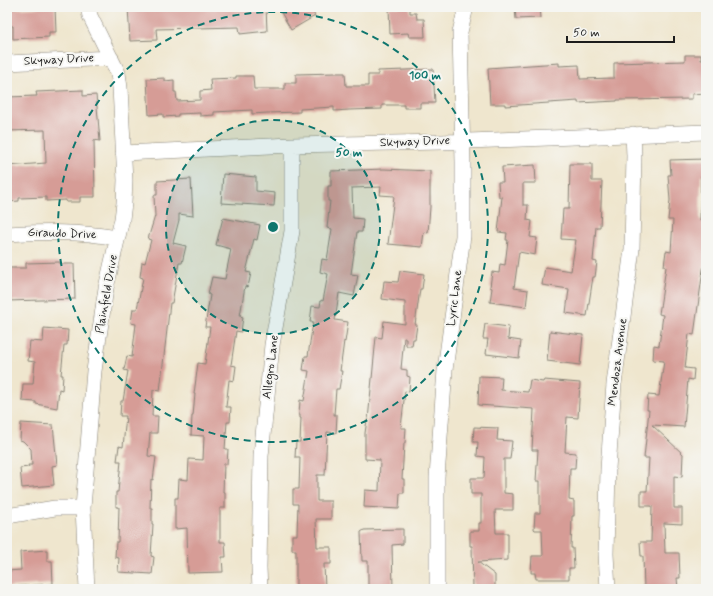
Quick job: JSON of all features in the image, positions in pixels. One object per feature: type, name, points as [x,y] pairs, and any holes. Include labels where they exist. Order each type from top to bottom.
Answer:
[{"type":"street","name":"Plainfield Drive","points":[[87,589],[83,508],[94,371],[106,288],[124,204],[123,153],[118,73],[90,16],[88,7]]},
{"type":"street","name":"Lyric Lane","points":[[437,589],[437,477],[445,370],[463,236],[463,141],[460,32],[466,7]]},
{"type":"street","name":"Skyway Drive","points":[[7,63],[111,58]]},
{"type":"street","name":"Skyway Drive","points":[[123,153],[292,145],[463,141],[706,132]]},
{"type":"street","name":"Mendoza Avenue","points":[[608,589],[606,554],[608,469],[614,384],[632,248],[633,134]]},
{"type":"street","name":"Allegro Lane","points":[[260,589],[260,456],[272,345],[292,231],[292,145]]},
{"type":"street","name":"Giraudo Drive","points":[[7,234],[57,232],[90,233],[117,238]]},
{"type":"street","points":[[7,516],[55,508],[83,508]]},
{"type":"building","points":[[55,7],[56,32],[49,32],[49,37],[13,39],[13,26],[8,26],[7,9]]},
{"type":"building","points":[[128,7],[266,7],[267,31],[240,34],[239,27],[156,29],[157,40],[130,41]]},
{"type":"building","points":[[278,7],[310,7],[315,16],[291,30]]},
{"type":"building","points":[[389,7],[410,7],[410,13],[416,13],[417,19],[424,19],[425,37],[409,37],[408,33],[390,34]]},
{"type":"building","points":[[515,7],[540,7],[541,18],[516,19]]},
{"type":"building","points":[[685,55],[701,55],[701,60],[706,60],[706,93],[692,94],[692,99],[617,100],[578,103],[578,101],[505,106],[505,104],[490,104],[488,68],[559,63],[559,66],[579,65],[580,79],[614,78],[614,63],[685,61]]},
{"type":"building","points":[[433,69],[435,103],[420,103],[420,108],[404,108],[404,105],[382,105],[382,109],[334,111],[334,107],[300,109],[300,112],[252,114],[252,110],[214,112],[214,115],[200,116],[200,113],[178,114],[178,116],[163,117],[163,114],[149,115],[147,79],[165,78],[165,81],[174,80],[174,92],[176,92],[177,101],[200,100],[200,91],[211,90],[210,79],[253,76],[254,89],[285,89],[285,83],[296,83],[296,74],[345,73],[346,86],[368,86],[368,75],[378,75],[378,71]]},
{"type":"building","points":[[83,90],[83,96],[96,95],[100,141],[94,140],[95,197],[80,197],[80,202],[66,202],[66,200],[46,201],[46,197],[19,198],[19,201],[7,202],[7,166],[46,163],[45,130],[7,131],[7,97],[37,96],[36,92]]},
{"type":"building","points":[[706,159],[706,176],[701,176],[700,220],[706,220],[705,255],[694,335],[689,334],[685,368],[694,369],[693,380],[688,379],[684,427],[652,425],[683,454],[682,477],[674,476],[674,508],[682,508],[682,524],[664,523],[665,553],[679,553],[680,578],[677,578],[678,589],[644,589],[643,556],[641,556],[640,542],[651,542],[652,506],[641,506],[641,491],[647,491],[649,458],[644,458],[649,410],[647,410],[648,395],[659,396],[664,361],[653,360],[654,345],[659,346],[663,315],[659,314],[666,267],[664,266],[666,251],[671,252],[673,220],[668,220],[670,200],[668,175],[671,175],[670,160]]},
{"type":"building","points":[[570,164],[592,164],[592,181],[602,181],[600,227],[596,227],[593,261],[597,262],[595,277],[593,277],[587,316],[566,313],[569,289],[542,285],[545,267],[571,271],[576,240],[561,239],[563,209],[569,209]]},
{"type":"building","points":[[535,165],[536,183],[523,183],[523,205],[528,205],[527,220],[532,221],[530,237],[537,238],[535,255],[519,252],[514,288],[528,290],[526,307],[490,302],[492,272],[499,273],[500,264],[505,265],[508,240],[506,240],[507,233],[498,232],[502,197],[499,197],[498,182],[503,182],[502,167]]},
{"type":"building","points":[[384,169],[430,171],[428,233],[424,232],[422,247],[388,244],[394,196],[380,195],[381,187],[352,188],[353,218],[363,219],[362,232],[357,232],[351,274],[358,275],[354,296],[339,293],[335,320],[348,322],[345,342],[344,341],[339,389],[336,389],[334,415],[337,415],[336,433],[327,432],[325,475],[317,475],[317,501],[331,501],[331,519],[316,519],[317,547],[331,547],[331,564],[324,564],[325,589],[296,589],[296,550],[292,550],[292,535],[297,535],[298,504],[293,504],[293,489],[299,489],[300,457],[295,457],[296,442],[300,442],[300,400],[304,401],[309,371],[303,370],[305,356],[308,356],[313,322],[310,322],[312,306],[320,307],[321,300],[323,301],[328,274],[320,272],[322,259],[327,260],[332,229],[327,228],[330,201],[328,201],[328,186],[331,186],[331,171]]},
{"type":"building","points":[[223,174],[256,177],[256,191],[275,193],[274,206],[221,203]]},
{"type":"building","points":[[191,179],[193,216],[179,214],[179,220],[173,243],[186,246],[182,263],[179,263],[172,303],[170,303],[160,391],[153,390],[152,416],[158,416],[157,433],[150,433],[148,456],[156,457],[153,480],[151,479],[150,508],[152,508],[153,524],[151,556],[154,557],[152,574],[118,572],[119,558],[115,557],[116,542],[118,542],[119,507],[116,507],[116,492],[118,492],[121,461],[117,461],[119,446],[123,447],[126,416],[120,416],[121,401],[123,401],[128,371],[124,370],[127,356],[132,357],[136,324],[131,323],[133,309],[137,309],[143,278],[140,277],[142,262],[145,263],[151,240],[148,239],[155,216],[154,195],[157,195],[157,181]]},
{"type":"building","points":[[223,218],[260,225],[257,240],[254,239],[246,272],[251,273],[248,287],[245,286],[240,316],[243,317],[241,332],[236,331],[231,365],[236,366],[234,381],[229,380],[226,407],[231,407],[230,422],[227,422],[225,449],[228,449],[227,464],[224,464],[223,492],[225,492],[225,508],[220,508],[220,542],[225,542],[226,557],[222,557],[223,572],[188,573],[187,528],[175,529],[175,498],[178,498],[179,479],[188,480],[189,459],[203,460],[204,436],[191,435],[192,416],[198,363],[205,364],[210,327],[205,327],[210,295],[208,294],[212,277],[225,279],[231,249],[216,245]]},
{"type":"building","points":[[60,262],[60,264],[74,264],[75,299],[7,301],[7,268],[26,268],[26,263]]},
{"type":"building","points":[[400,271],[424,274],[422,289],[420,289],[415,325],[417,325],[415,339],[413,339],[412,346],[406,346],[406,338],[404,338],[401,369],[407,370],[407,376],[410,377],[409,392],[405,391],[401,428],[406,428],[402,479],[404,479],[404,493],[400,493],[399,509],[364,507],[365,490],[379,491],[380,460],[365,459],[365,433],[368,420],[376,337],[382,338],[384,321],[405,324],[405,302],[382,299],[384,281],[398,282]]},
{"type":"building","points":[[485,324],[509,327],[508,339],[521,341],[519,358],[486,354],[488,339],[483,339]]},
{"type":"building","points":[[44,328],[68,330],[67,345],[64,345],[61,375],[63,375],[62,390],[59,389],[57,408],[36,404],[36,402],[22,401],[23,384],[33,384],[35,362],[28,361],[30,341],[43,342]]},
{"type":"building","points":[[550,331],[583,335],[580,365],[547,361]]},
{"type":"building","points":[[479,376],[502,377],[501,390],[528,392],[530,380],[543,382],[544,380],[580,383],[578,418],[567,417],[565,452],[576,453],[575,468],[570,468],[569,500],[574,501],[571,548],[573,548],[574,568],[569,568],[569,579],[536,579],[535,573],[531,573],[532,556],[543,556],[542,530],[534,529],[535,513],[540,513],[540,481],[536,481],[538,450],[532,450],[534,409],[478,405]]},
{"type":"building","points":[[21,423],[53,425],[57,465],[52,466],[54,485],[22,488],[20,468],[29,467],[28,465],[32,465],[31,449],[20,440]]},
{"type":"building","points":[[474,427],[498,428],[497,440],[512,441],[510,459],[504,459],[504,493],[513,494],[513,510],[495,510],[496,533],[508,533],[508,560],[478,562],[495,575],[495,589],[473,589],[472,546],[470,546],[470,531],[479,531],[479,523],[481,523],[481,494],[471,494],[471,478],[484,478],[485,457],[477,456],[478,442],[473,442]]},
{"type":"building","points":[[403,529],[403,544],[392,545],[393,589],[368,589],[368,561],[362,561],[361,532],[364,530]]},
{"type":"building","points":[[47,550],[47,561],[52,561],[53,584],[7,587],[7,571],[21,570],[20,552]]}]
